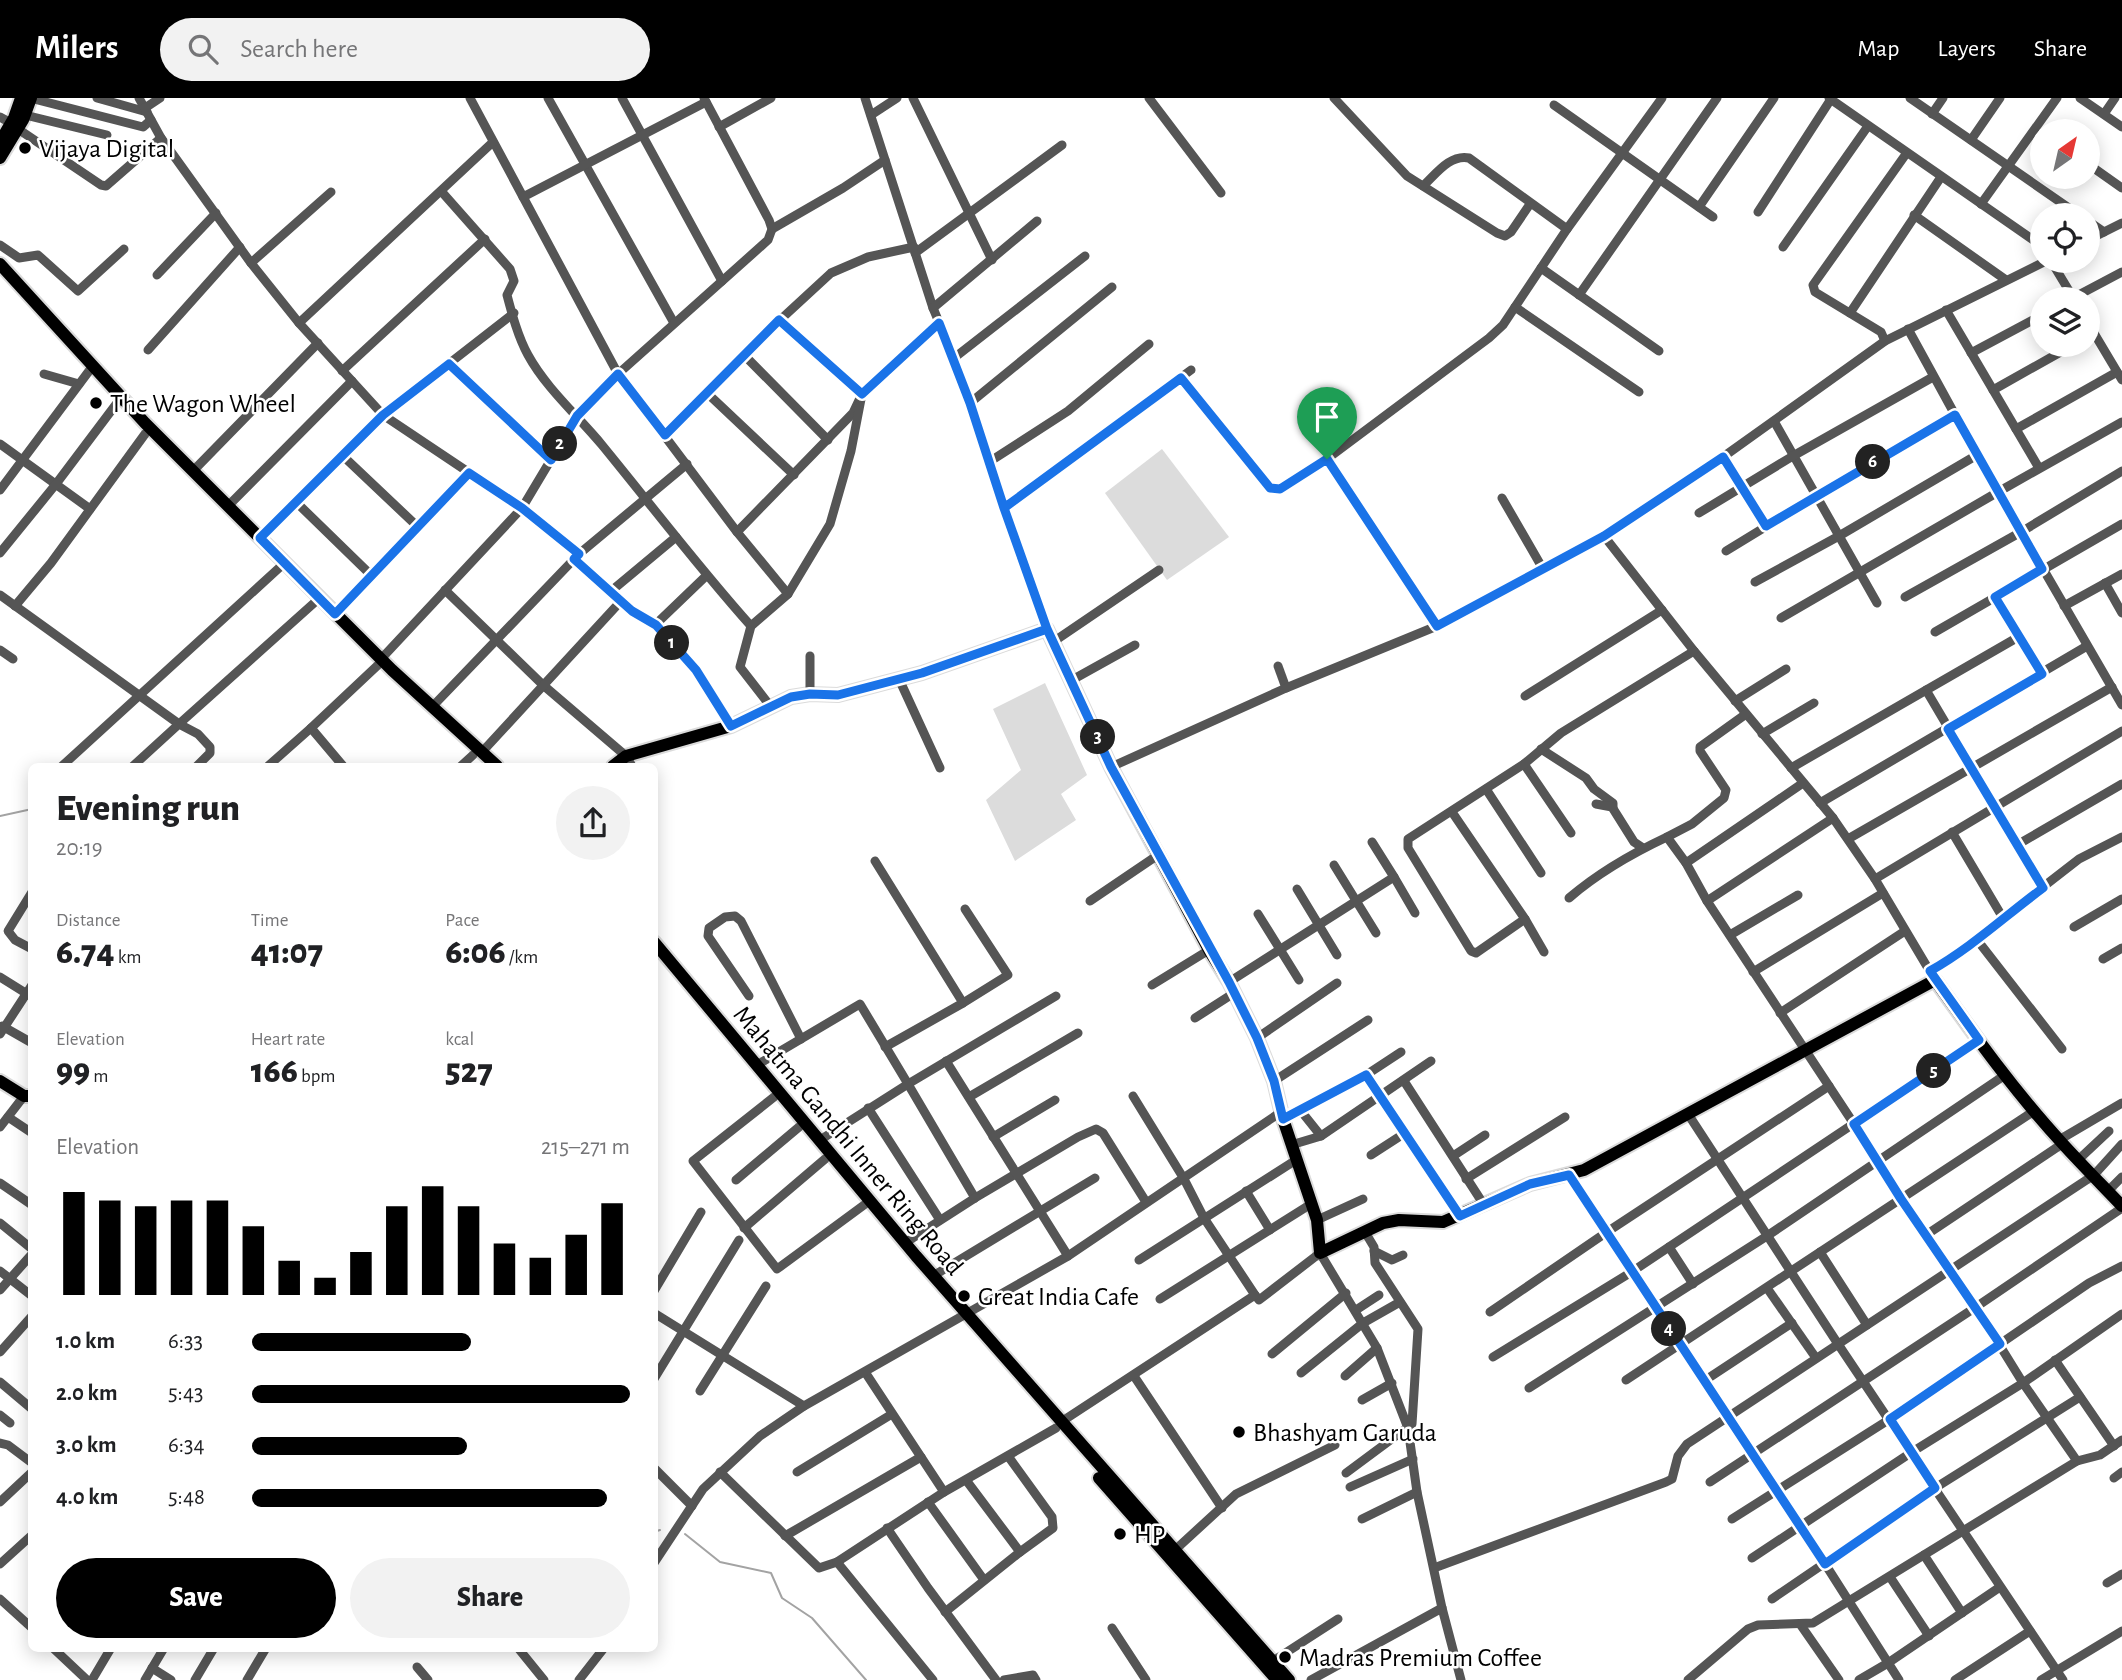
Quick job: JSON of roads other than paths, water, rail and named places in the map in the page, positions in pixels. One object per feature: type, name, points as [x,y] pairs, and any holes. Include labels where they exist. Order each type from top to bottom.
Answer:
[{"type":"main road","points":[[0,142],[22,98]]},
{"type":"main road","points":[[0,158],[10,123],[25,116],[30,98]]},
{"type":"main road","points":[[0,264],[145,423],[335,614],[379,662],[432,707],[483,763]]},
{"type":"main road","points":[[0,274],[145,434],[314,603],[477,754],[492,763]]},
{"type":"main road","points":[[629,761],[731,726],[791,697],[810,694],[838,695],[899,679],[1047,629],[1111,767],[1209,950],[1232,987],[1257,1038],[1274,1081],[1291,1145],[1317,1220],[1320,1253],[1390,1221],[1443,1222],[1530,1184],[1569,1175],[1601,1162],[1805,1050],[1933,975],[2034,1111],[2122,1207]]},
{"type":"main road","name":"Mahatma Gandhi Inner Ring Road","points":[[658,947],[933,1276],[962,1316]]},
{"type":"main road","name":"Mahatma Gandhi Inner Ring Road","points":[[658,959],[864,1205],[1277,1680]]},
{"type":"main road","points":[[0,1081],[28,1096]]},
{"type":"main road","name":"Mahatma Gandhi Inner Ring Road","points":[[1058,1425],[1175,1550],[1289,1680]]},
{"type":"street","points":[[30,98],[143,127],[148,113],[160,98]]},
{"type":"street","points":[[97,98],[148,113]]},
{"type":"street","points":[[139,98],[161,138],[251,263],[299,323],[383,415],[522,508],[576,556],[610,592],[632,611],[656,625],[696,670],[731,726]]},
{"type":"street","points":[[470,98],[618,374],[737,532],[789,594]]},
{"type":"street","points":[[548,98],[674,323]]},
{"type":"street","points":[[622,98],[722,281]]},
{"type":"street","points":[[719,127],[771,98]]},
{"type":"street","points":[[865,98],[933,308],[970,403],[1047,629]]},
{"type":"street","points":[[871,115],[897,98]]},
{"type":"street","points":[[913,98],[992,260]]},
{"type":"street","points":[[1149,98],[1221,193]]},
{"type":"street","points":[[1334,98],[1407,176],[1505,236],[1511,232],[1530,204]]},
{"type":"street","points":[[1181,378],[1270,488],[1280,489],[1327,459],[1489,338],[1515,307],[1567,229],[1662,98]]},
{"type":"street","points":[[1580,295],[1717,98]]},
{"type":"street","points":[[1699,207],[1774,98]]},
{"type":"street","points":[[1910,98],[2062,203]]},
{"type":"street","points":[[1932,114],[1942,98]]},
{"type":"street","points":[[1971,140],[2000,98]]},
{"type":"street","points":[[2045,119],[2057,98]]},
{"type":"street","points":[[2080,98],[2122,127]]},
{"type":"street","points":[[2104,114],[2115,98]]},
{"type":"street","points":[[1758,212],[1830,99],[2030,238]]},
{"type":"street","points":[[523,197],[705,100],[772,229]]},
{"type":"street","points":[[1554,106],[1713,217]]},
{"type":"street","points":[[25,116],[107,135]]},
{"type":"street","points":[[10,123],[106,186],[161,138]]},
{"type":"street","points":[[1783,247],[1867,126]]},
{"type":"street","points":[[1981,204],[2030,141]]},
{"type":"street","points":[[299,323],[494,142]]},
{"type":"street","points":[[665,435],[779,320],[831,273],[868,257],[915,250],[1062,145]]},
{"type":"street","points":[[1885,341],[1881,332],[1815,292],[1814,285],[1906,154]]},
{"type":"street","points":[[1423,186],[1452,159],[1460,156],[1469,159],[1567,229]]},
{"type":"street","points":[[271,763],[379,662],[522,508],[577,416],[618,374],[768,240],[772,229],[844,188],[885,160]]},
{"type":"street","points":[[2100,172],[2122,188]]},
{"type":"street","points":[[1850,313],[1941,177]]},
{"type":"street","points":[[441,191],[510,270],[514,281],[507,295],[520,338],[541,375],[645,498],[706,576],[751,626]]},
{"type":"street","points":[[251,263],[331,192]]},
{"type":"street","points":[[157,275],[216,214]]},
{"type":"street","points":[[1914,215],[2006,280]]},
{"type":"street","points":[[933,308],[1037,221]]},
{"type":"street","points":[[2100,234],[2122,223]]},
{"type":"street","points":[[2100,229],[2104,232]]},
{"type":"street","points":[[342,371],[485,239]]},
{"type":"street","points":[[0,245],[19,258],[38,255],[78,291],[124,249]]},
{"type":"street","points":[[148,350],[240,247]]},
{"type":"street","points":[[954,358],[1085,256]]},
{"type":"street","points":[[1541,268],[1659,351]]},
{"type":"street","points":[[1111,767],[1286,688],[1437,626],[1604,536],[1723,457],[1885,341],[2030,269]]},
{"type":"street","points":[[2095,287],[2122,272]]},
{"type":"street","points":[[970,403],[1112,287]]},
{"type":"street","points":[[1515,307],[1639,392]]},
{"type":"street","points":[[1946,310],[2039,468]]},
{"type":"street","points":[[260,538],[383,415],[514,313]]},
{"type":"street","points":[[779,320],[862,394]]},
{"type":"street","points":[[1971,353],[2030,321]]},
{"type":"street","points":[[737,532],[853,414],[862,394],[939,323]]},
{"type":"street","points":[[1908,330],[1998,492],[2122,705]]},
{"type":"street","points":[[193,471],[318,344]]},
{"type":"street","points":[[989,462],[1068,411],[1149,344]]},
{"type":"street","points":[[2016,429],[2120,376],[2100,348]]},
{"type":"street","points":[[745,356],[828,440]]},
{"type":"street","points":[[1993,390],[2052,357]]},
{"type":"street","points":[[449,364],[551,460]]},
{"type":"street","points":[[1004,508],[1191,370]]},
{"type":"street","points":[[0,489],[89,371]]},
{"type":"street","points":[[44,374],[79,384]]},
{"type":"street","points":[[1699,513],[1933,377]]},
{"type":"street","points":[[228,506],[352,381]]},
{"type":"street","points":[[707,393],[794,475]]},
{"type":"street","points":[[771,707],[740,667],[751,626],[789,594],[830,524],[851,451],[862,394]]},
{"type":"street","points":[[0,553],[117,402]]},
{"type":"street","points":[[1726,551],[1955,415]]},
{"type":"street","points":[[1773,421],[1877,603]]},
{"type":"street","points":[[1782,618],[2122,422]]},
{"type":"street","points":[[15,606],[145,434]]},
{"type":"street","points":[[0,444],[90,509]]},
{"type":"street","points":[[1755,582],[1977,455]]},
{"type":"street","points":[[343,456],[418,527]]},
{"type":"street","points":[[1723,457],[1766,526]]},
{"type":"street","points":[[1327,459],[1437,626]]},
{"type":"street","points":[[432,707],[576,556],[687,464]]},
{"type":"street","points":[[1905,597],[2122,471]]},
{"type":"street","points":[[335,614],[469,473]]},
{"type":"street","points":[[1502,498],[1543,569]]},
{"type":"street","points":[[296,502],[372,576]]},
{"type":"street","points":[[1936,632],[2122,524]]},
{"type":"street","points":[[1604,536],[1694,651],[1832,818],[1875,879],[1933,975],[2079,859],[2122,837]]},
{"type":"street","points":[[610,592],[676,537]]},
{"type":"street","points":[[65,763],[279,568]]},
{"type":"street","points":[[1053,642],[1159,570]]},
{"type":"street","points":[[2064,606],[2122,574]]},
{"type":"street","points":[[656,625],[706,576]]},
{"type":"street","points":[[2105,583],[2122,613]]},
{"type":"street","points":[[445,590],[543,685],[629,761]]},
{"type":"street","points":[[0,596],[179,724],[198,734],[210,747],[210,752],[200,763]]},
{"type":"street","points":[[1995,597],[2042,674]]},
{"type":"street","points":[[465,763],[477,754],[621,601]]},
{"type":"street","points":[[136,763],[314,603]]},
{"type":"street","points":[[1525,696],[1662,611]]},
{"type":"street","points":[[1791,768],[2020,636]]},
{"type":"street","points":[[1072,680],[1135,645]]},
{"type":"street","points":[[1820,803],[2087,646]]},
{"type":"street","points":[[0,650],[13,659]]},
{"type":"street","points":[[1525,919],[1478,952],[1471,951],[1407,843],[1413,835],[1524,764],[1560,733],[1694,651]]},
{"type":"street","points":[[810,656],[810,694]]},
{"type":"street","points":[[1278,666],[1286,688]]},
{"type":"street","points":[[1735,701],[1786,668]]},
{"type":"street","points":[[899,679],[940,768]]},
{"type":"street","points":[[1847,839],[2112,687]]},
{"type":"street","points":[[1926,690],[2043,888]]},
{"type":"street","points":[[1762,734],[1814,703]]},
{"type":"street","points":[[1569,898],[1583,885],[1643,848],[1692,824],[1724,798],[1726,790],[1700,747],[1746,714]]},
{"type":"street","points":[[311,728],[339,763]]},
{"type":"street","points":[[1875,879],[2122,731]]},
{"type":"street","points":[[1541,749],[1586,778],[1594,789],[1613,803],[1613,808],[1634,842],[1643,848]]},
{"type":"street","points":[[1524,764],[1570,833]]},
{"type":"street","points":[[1686,863],[1803,783]]},
{"type":"street","points":[[2017,845],[2122,784]]},
{"type":"street","points":[[1486,789],[1541,873]]},
{"type":"street","points":[[1596,804],[1613,808]]},
{"type":"street","points":[[1452,811],[1525,919],[1544,952]]},
{"type":"street","points":[[1707,901],[1832,818]]},
{"type":"street","points":[[1952,832],[2003,918]]},
{"type":"street","points":[[1667,837],[1901,1199],[2077,1461]]},
{"type":"street","points":[[1372,842],[1415,913]]},
{"type":"street","points":[[1090,901],[1158,855]]},
{"type":"street","points":[[875,861],[962,1003]]},
{"type":"street","points":[[1334,865],[1376,933]]},
{"type":"street","points":[[1195,1018],[1280,949],[1394,877]]},
{"type":"street","points":[[1297,889],[1337,956]]},
{"type":"street","points":[[1753,971],[1883,893]]},
{"type":"street","points":[[1730,935],[1798,894]]},
{"type":"street","points":[[28,898],[8,931],[15,940],[28,947]]},
{"type":"street","points":[[2074,927],[2122,899]]},
{"type":"street","points":[[886,1047],[1008,975],[965,909]]},
{"type":"street","points":[[1258,914],[1299,980]]},
{"type":"street","points":[[749,996],[708,936],[709,928],[725,917],[735,916],[741,921],[801,1039]]},
{"type":"street","points":[[1780,1013],[1905,931]]},
{"type":"street","points":[[1978,941],[2062,1049]]},
{"type":"street","points":[[2103,959],[2122,948]]},
{"type":"street","points":[[1152,985],[1209,950]]},
{"type":"street","points":[[0,977],[28,994]]},
{"type":"street","points":[[1257,1038],[1337,983]]},
{"type":"street","points":[[28,996],[2,1029],[28,1041]]},
{"type":"street","points":[[820,1140],[868,1108],[1056,996]]},
{"type":"street","points":[[757,1065],[860,1004],[975,1198]]},
{"type":"street","points":[[1274,1081],[1368,1020]]},
{"type":"street","points":[[969,1097],[1078,1033]]},
{"type":"street","points":[[1493,1357],[1633,1271],[1979,1040]]},
{"type":"street","points":[[658,1557],[703,1489],[760,1436],[804,1405],[1068,1256],[1146,1202],[1282,1115],[1301,1111],[1401,1052]]},
{"type":"street","points":[[946,1061],[1068,1256]]},
{"type":"street","points":[[1291,1145],[1321,1136],[1431,1061]]},
{"type":"street","points":[[1366,1075],[1460,1216]]},
{"type":"street","points":[[1529,1388],[1767,1236],[2005,1075]]},
{"type":"street","points":[[1404,1081],[1484,1205]]},
{"type":"street","points":[[1490,1312],[1607,1231],[1829,1086]]},
{"type":"street","points":[[0,1127],[28,1096]]},
{"type":"street","points":[[1133,1096],[1184,1179],[1204,1218],[1259,1300],[1320,1253],[1356,1310],[1377,1348],[1408,1428],[1417,1492],[1461,1680]]},
{"type":"street","points":[[774,1097],[692,1161],[777,1269],[864,1205]]},
{"type":"street","points":[[993,1137],[1055,1100]]},
{"type":"street","points":[[1926,1235],[2122,1103]]},
{"type":"street","points":[[868,1108],[940,1220]]},
{"type":"street","points":[[1301,1111],[1321,1136]]},
{"type":"street","points":[[1626,1380],[2034,1111]]},
{"type":"street","points":[[1688,1114],[2063,1680]]},
{"type":"street","points":[[8,1116],[28,1130]]},
{"type":"street","points":[[1466,1179],[1565,1117]]},
{"type":"street","points":[[736,1180],[799,1127]]},
{"type":"street","points":[[905,1243],[975,1198],[1096,1129],[1103,1133],[1146,1202]]},
{"type":"street","points":[[2078,1160],[2109,1131]]},
{"type":"street","points":[[1371,1155],[1405,1133]]},
{"type":"street","points":[[1453,1156],[1485,1135]]},
{"type":"street","points":[[1434,1568],[1666,1482],[1675,1473],[1682,1449],[2094,1175],[2122,1144]]},
{"type":"street","points":[[744,1228],[825,1159]]},
{"type":"street","points":[[1139,1260],[1296,1160]]},
{"type":"street","points":[[1569,1175],[1778,1490],[1899,1680]]},
{"type":"street","points":[[2108,1191],[2122,1177]]},
{"type":"street","points":[[933,1276],[1095,1178]]},
{"type":"street","points":[[0,1183],[28,1202]]},
{"type":"street","points":[[1246,1191],[1270,1230]]},
{"type":"street","points":[[1317,1220],[1363,1199]]},
{"type":"street","points":[[1160,1299],[1311,1205]]},
{"type":"street","points":[[1710,1482],[1976,1307],[2122,1207]]},
{"type":"street","points":[[658,1284],[701,1212]]},
{"type":"street","points":[[0,1223],[28,1248]]},
{"type":"street","points":[[1346,1473],[1412,1424],[1419,1332],[1417,1324],[1375,1264],[1374,1251],[1365,1232]]},
{"type":"street","points":[[658,1372],[740,1240]]},
{"type":"street","points":[[1669,1247],[1693,1284]]},
{"type":"street","points":[[1374,1251],[1392,1260],[1403,1255]]},
{"type":"street","points":[[1820,1252],[1867,1325]]},
{"type":"street","points":[[0,1290],[28,1256]]},
{"type":"street","points":[[1732,1519],[1890,1419],[2089,1283],[2122,1266]]},
{"type":"street","points":[[0,1271],[28,1293]]},
{"type":"street","points":[[700,1391],[766,1286]]},
{"type":"street","points":[[1767,1288],[1816,1358]]},
{"type":"street","points":[[1272,1354],[1346,1293]]},
{"type":"street","points":[[720,1472],[819,1568],[837,1562],[944,1492],[1058,1425],[1255,1295]]},
{"type":"street","points":[[1356,1310],[1379,1295]]},
{"type":"street","points":[[1301,1373],[1363,1323],[1400,1302]]},
{"type":"street","points":[[1752,1558],[2023,1382],[2122,1314]]},
{"type":"street","points":[[658,1316],[804,1405]]},
{"type":"street","points":[[0,1352],[28,1320]]},
{"type":"street","points":[[1704,1381],[1792,1323]]},
{"type":"street","points":[[1345,1376],[1377,1348]]},
{"type":"street","points":[[1688,1680],[1748,1629],[1758,1625],[1813,1623],[2077,1461],[2100,1455],[2118,1443],[2080,1397],[2055,1360]]},
{"type":"street","points":[[865,1372],[944,1492]]},
{"type":"street","points":[[1134,1376],[1222,1508]]},
{"type":"street","points":[[0,1382],[28,1406]]},
{"type":"street","points":[[1362,1400],[1392,1383]]},
{"type":"street","points":[[1772,1599],[1935,1488],[2080,1397]]},
{"type":"street","points":[[797,1472],[892,1414]]},
{"type":"street","points":[[0,1415],[10,1423]]},
{"type":"street","points":[[0,1443],[8,1445],[28,1461]]},
{"type":"street","points":[[1175,1550],[1236,1494],[1335,1445]]},
{"type":"street","points":[[945,1612],[1053,1528],[1052,1517],[1008,1456]]},
{"type":"street","points":[[785,1536],[921,1457]]},
{"type":"street","points":[[1350,1487],[1413,1459]]},
{"type":"street","points":[[658,1472],[692,1506]]},
{"type":"street","points":[[0,1502],[28,1476]]},
{"type":"street","points":[[966,1480],[1020,1552]]},
{"type":"street","points":[[1362,1518],[1417,1492]]},
{"type":"street","points":[[928,1503],[984,1580]]},
{"type":"street","points":[[887,1528],[996,1680]]},
{"type":"street","points":[[0,1564],[28,1539]]},
{"type":"street","points":[[1924,1555],[1962,1613]]},
{"type":"street","points":[[837,1562],[933,1680]]},
{"type":"street","points":[[2107,1584],[2122,1574]]},
{"type":"street","points":[[1890,1577],[1928,1636]]},
{"type":"street","points":[[1859,1680],[2000,1587]]},
{"type":"street","points":[[0,1599],[28,1624]]},
{"type":"street","points":[[1311,1680],[1443,1608]]},
{"type":"street","points":[[1273,1661],[1338,1619]]},
{"type":"street","points":[[1800,1625],[1839,1680]]},
{"type":"street","points":[[1112,1628],[1146,1680]]},
{"type":"street","points":[[1955,1680],[2030,1631]]},
{"type":"street","points":[[2041,1680],[2122,1631]]},
{"type":"street","points":[[59,1652],[89,1680],[108,1652]]},
{"type":"street","points":[[145,1680],[161,1652]]},
{"type":"street","points":[[195,1680],[212,1652]]},
{"type":"street","points":[[247,1680],[264,1652]]},
{"type":"street","points":[[521,1652],[544,1680]]},
{"type":"street","points":[[579,1680],[601,1652]]},
{"type":"street","points":[[417,1667],[428,1680]]},
{"type":"street","points":[[152,1668],[171,1680]]},
{"type":"street","points":[[1004,1680],[1033,1675],[1036,1680]]},
{"type":"waterway","points":[[0,816],[28,810]]},
{"type":"waterway","points":[[685,1534],[720,1562],[771,1573],[782,1598],[812,1618],[866,1680]]},
{"type":"place","name":"Vijaya Digital","points":[[25,148]]},
{"type":"place","name":"The Wagon Wheel","points":[[96,403]]},
{"type":"place","name":"Great India Cafe","points":[[964,1296]]},
{"type":"place","name":"Bhashyam Garuda","points":[[1239,1432]]},
{"type":"place","name":"HP","points":[[1120,1534]]},
{"type":"place","name":"Madras Premium Coffee","points":[[1285,1657]]}]
